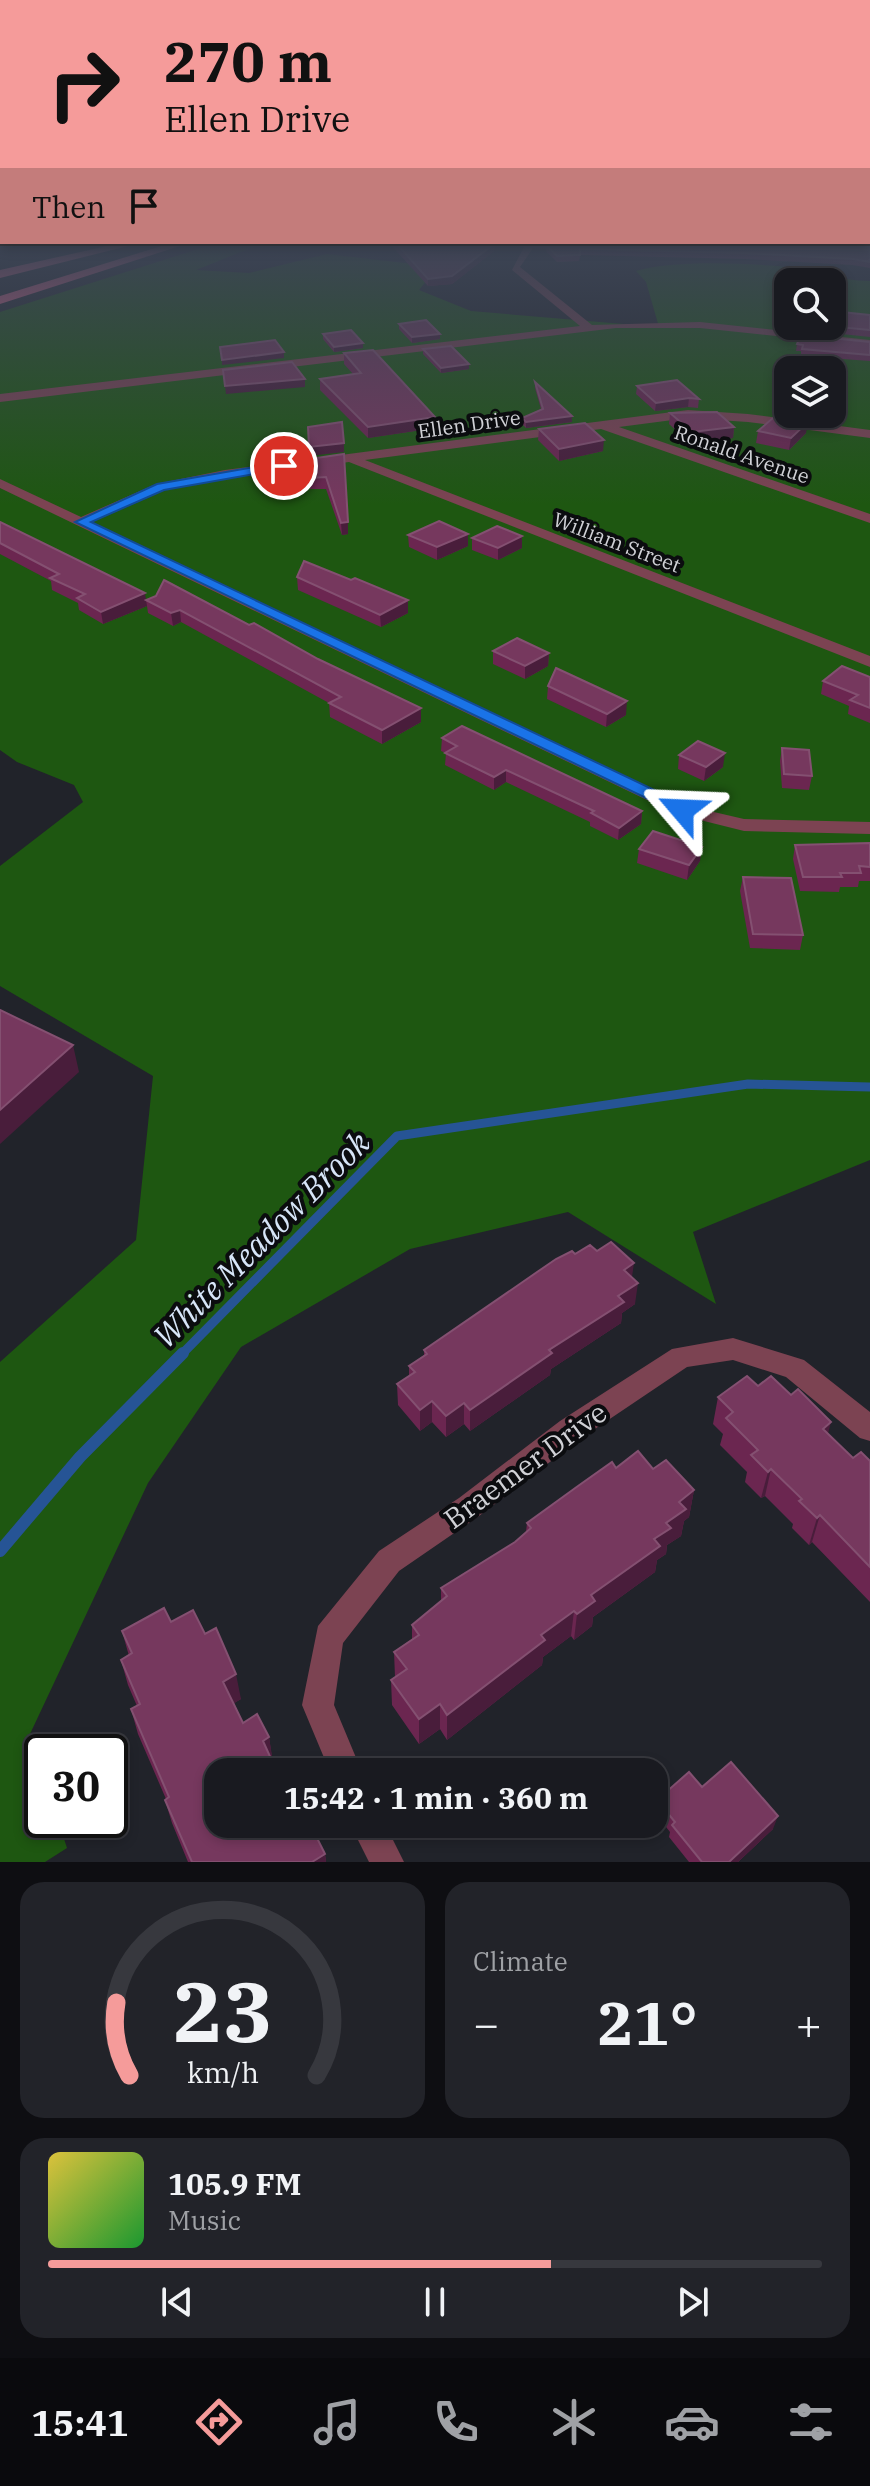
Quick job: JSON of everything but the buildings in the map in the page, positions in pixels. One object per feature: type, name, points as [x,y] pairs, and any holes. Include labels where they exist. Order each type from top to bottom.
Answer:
[{"type":"street","points":[[0,398],[565,331]]},
{"type":"street","points":[[756,331],[870,343]]},
{"type":"street","name":"Ellen Drive","points":[[81,522],[161,487],[182,482],[688,414],[713,414],[870,434]]},
{"type":"street","name":"Ronald Avenue","points":[[601,425],[870,519]]},
{"type":"street","name":"William Street","points":[[351,458],[870,662]]},
{"type":"street","points":[[0,483],[682,810],[744,825],[870,828]]},
{"type":"street","name":"Braemer Drive","points":[[340,1758],[318,1705],[329,1637],[389,1561],[469,1507],[570,1430],[681,1357],[733,1349],[795,1368],[870,1429]]},
{"type":"street","points":[[374,1838],[387,1862]]},
{"type":"green space","points":[[0,331],[774,331],[774,340],[846,340],[846,331],[870,331],[870,1160],[693,1232],[716,1304],[568,1212],[410,1249],[241,1347],[148,1483],[30,1734],[24,1734],[24,1838],[64,1838],[67,1848],[45,1862],[0,1862],[0,1362],[136,1240],[153,1076],[0,986],[0,866],[83,802],[74,785],[17,762],[0,750]]},
{"type":"waterway","name":"White Meadow Brook","points":[[181,1355],[397,1136],[748,1084],[870,1087]]},
{"type":"waterway","name":"White Meadow Brook","points":[[0,1551],[80,1457],[183,1353]]},
{"type":"route","points":[[284,466],[161,487],[81,522],[682,810]]}]
